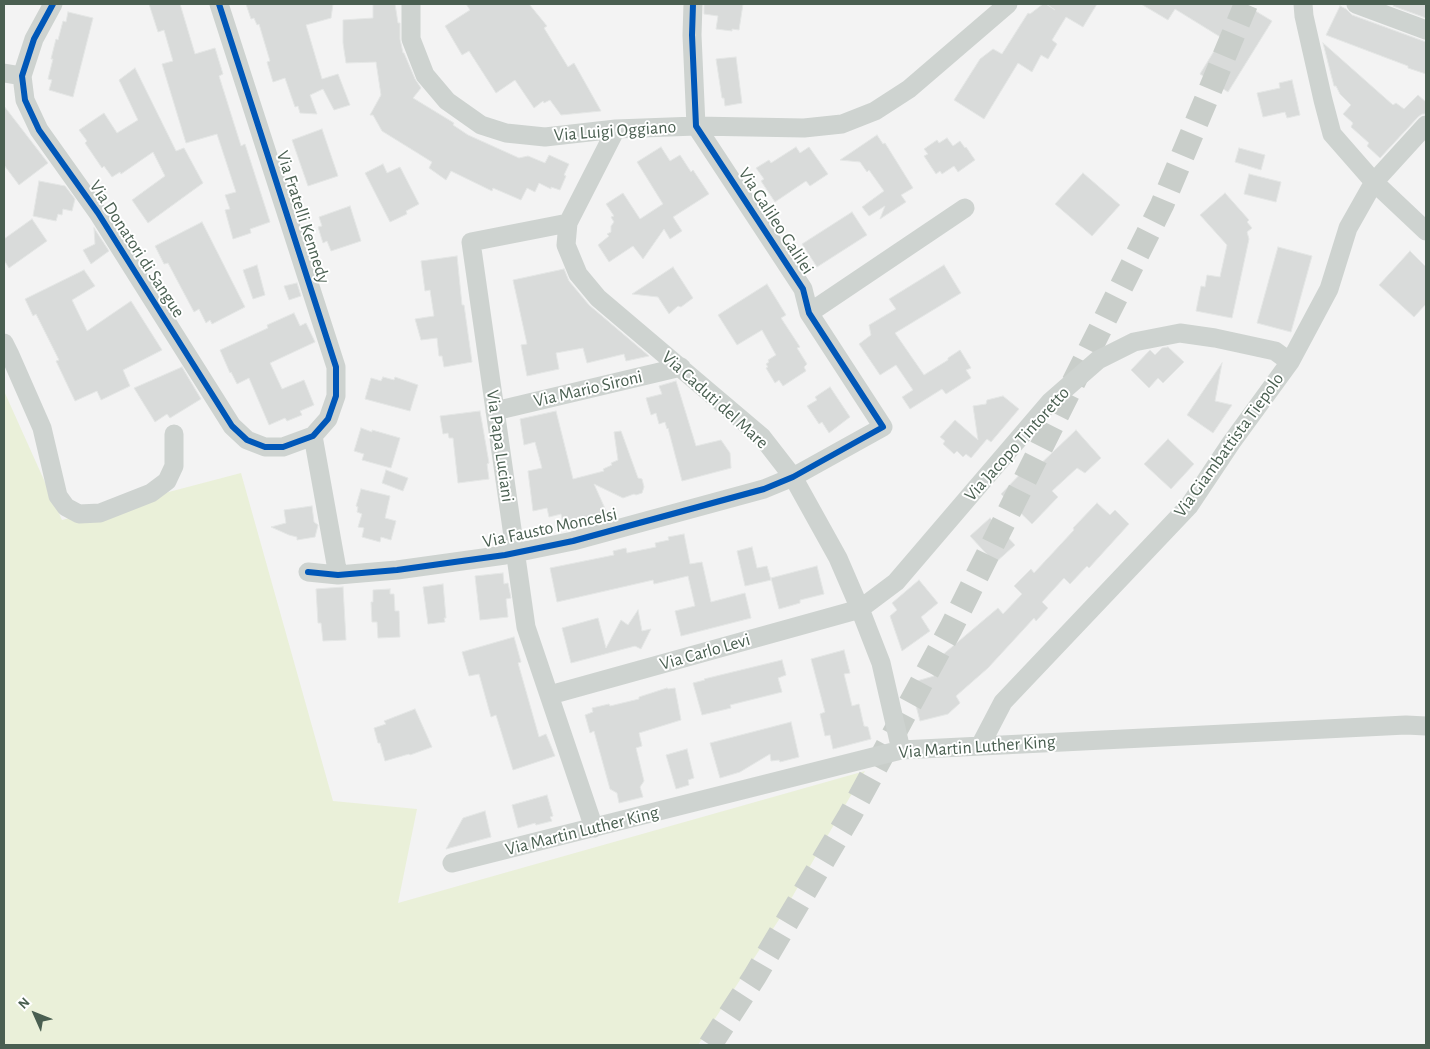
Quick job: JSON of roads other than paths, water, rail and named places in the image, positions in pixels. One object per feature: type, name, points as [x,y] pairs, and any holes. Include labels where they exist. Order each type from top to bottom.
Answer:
[{"type":"street","name":"Via Donatori di Sangue","points":[[52,4],[34,39],[22,76],[25,100],[39,130],[98,213],[232,426],[247,440],[265,446],[284,447],[313,436]]},
{"type":"street","name":"Via Fratelli Kennedy","points":[[219,4],[336,367],[336,396],[328,418],[313,436]]},
{"type":"street","name":"Via Luigi Oggiano","points":[[411,4],[411,39],[425,75],[447,101],[482,125],[506,133],[545,137],[616,129],[696,126],[804,128],[842,124],[875,111],[909,89],[1008,4]]},
{"type":"street","points":[[694,4],[692,35],[696,126]]},
{"type":"street","points":[[1303,4],[1322,100],[1332,134],[1374,182],[1426,231]]},
{"type":"street","points":[[1356,4],[1426,30]]},
{"type":"street","points":[[4,72],[22,76]]},
{"type":"street","name":"Via Giambattista Tiepolo","points":[[980,746],[1003,702],[1189,506],[1290,362],[1329,289],[1348,228],[1374,182],[1426,125]]},
{"type":"street","name":"Via Galileo Galilei","points":[[696,126],[803,289],[809,313],[883,427],[792,477]]},
{"type":"street","name":"Via Caduti del Mare","points":[[616,129],[568,224],[566,245],[578,274],[598,298],[762,437],[792,477],[838,558],[860,609],[881,663],[901,750]]},
{"type":"street","points":[[809,313],[965,208]]},
{"type":"street","name":"Via Papa Luciani","points":[[568,224],[471,242],[526,627],[594,828]]},
{"type":"street","name":"Via Jacopo Tintoretto","points":[[860,609],[896,582],[1050,402],[1098,360],[1134,342],[1180,333],[1216,338],[1275,351],[1290,362]]},
{"type":"street","points":[[4,343],[42,428],[58,496],[66,507],[79,514],[100,513],[151,493],[167,481],[174,466],[174,434]]},
{"type":"street","name":"Via Mario Sironi","points":[[495,411],[681,367]]},
{"type":"street","points":[[313,436],[338,574]]},
{"type":"street","name":"Via Fausto Moncelsi","points":[[308,572],[338,574],[397,570],[516,553],[573,541],[764,490],[792,477]]},
{"type":"street","name":"Via Carlo Levi","points":[[550,695],[860,609]]},
{"type":"street","name":"Via Martin Luther King","points":[[452,863],[901,750],[1406,725],[1426,726]]},
{"type":"tunnel","points":[[710,1045],[755,976],[850,815],[951,628],[1162,205],[1246,4]]}]
